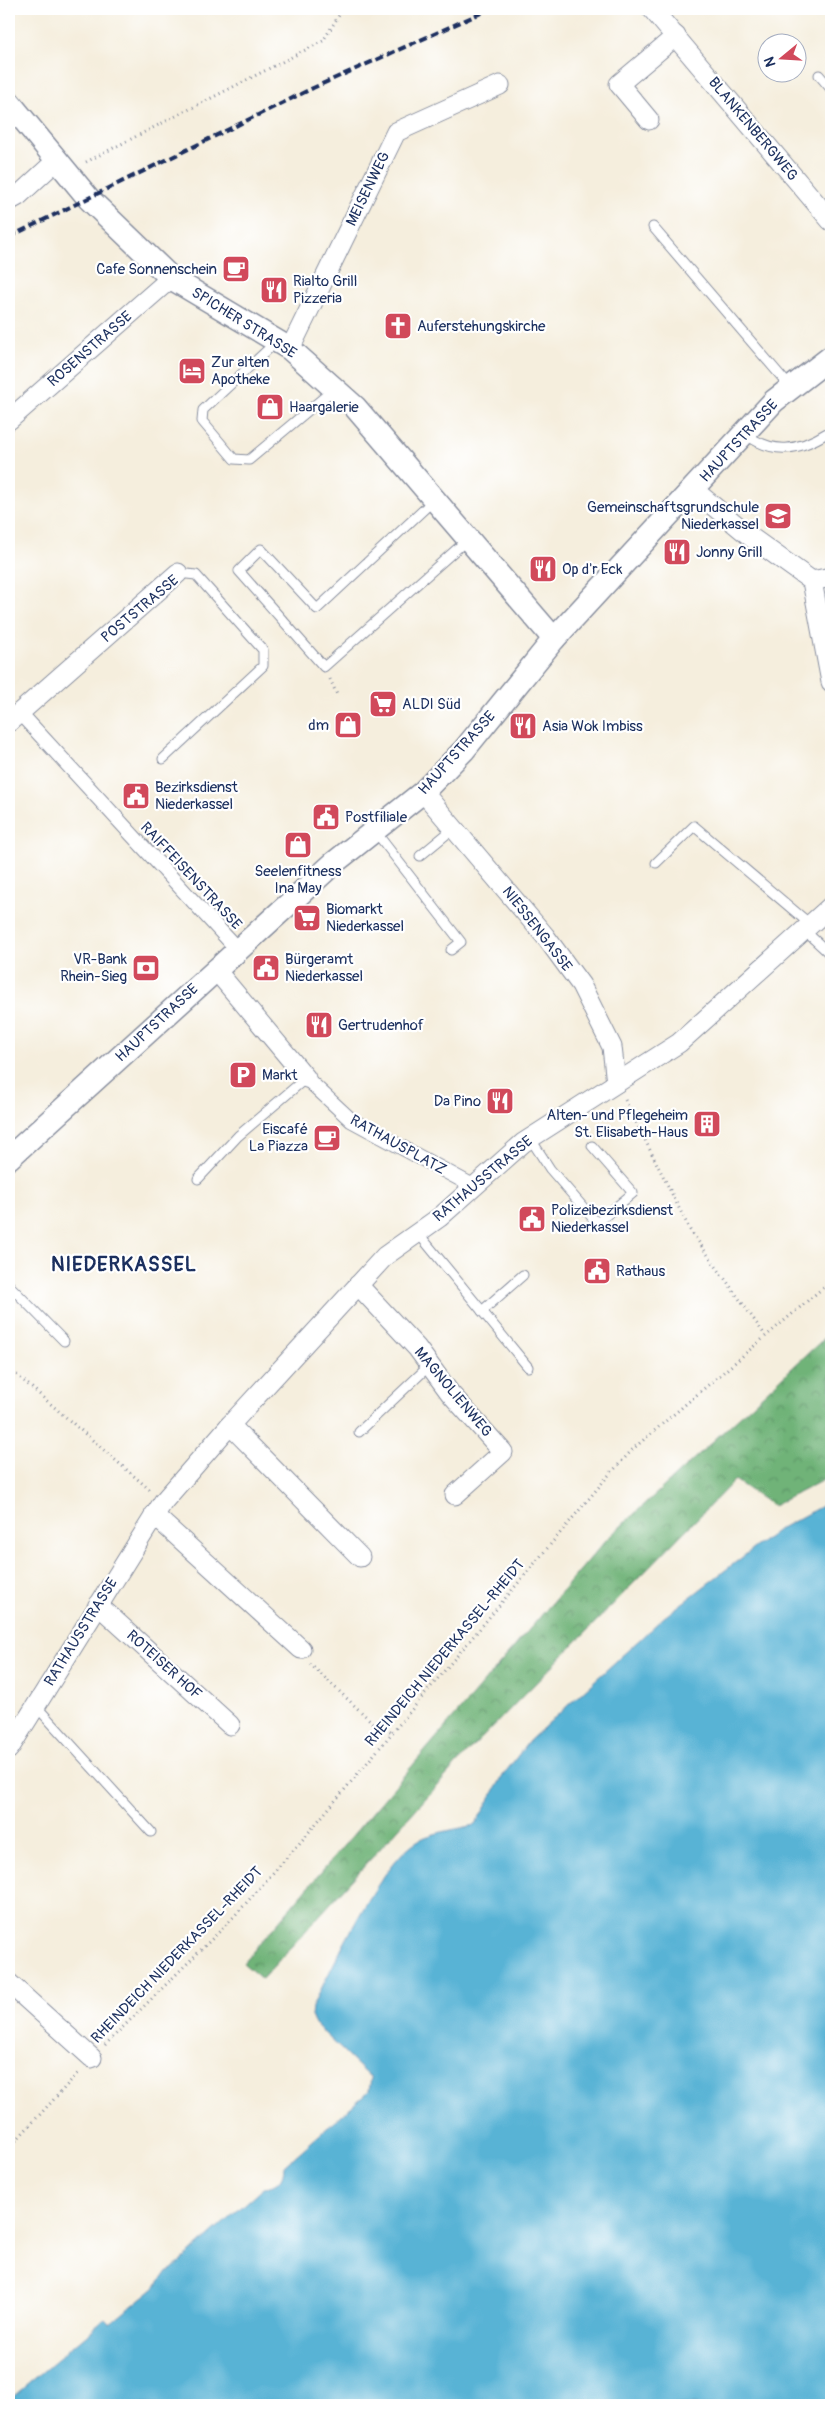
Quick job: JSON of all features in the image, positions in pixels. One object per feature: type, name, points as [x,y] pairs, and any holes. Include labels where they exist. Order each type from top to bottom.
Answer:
[{"type":"street","name":"BLANKENBERGWEG","points":[[652,9],[831,221]]},
{"type":"street","points":[[649,120],[619,84],[676,36]]},
{"type":"street","name":"MEISENWEG","points":[[283,345],[396,132],[500,85]]},
{"type":"street","name":"SPICHER STRASSE","points":[[9,102],[61,166],[112,223],[171,278],[283,345],[355,407],[554,639]]},
{"type":"street","points":[[9,201],[61,166]]},
{"type":"street","name":"ROSENSTRASSE","points":[[9,420],[171,278]]},
{"type":"street","name":"HAUPTSTRASSE","points":[[9,1158],[335,862],[423,792],[464,750],[554,639],[694,490],[774,401],[831,358]]},
{"type":"street","points":[[694,490],[752,538],[812,581],[831,682]]},
{"type":"street","name":"POSTSTRASSE","points":[[15,718],[178,574]]},
{"type":"street","points":[[812,581],[831,576]]},
{"type":"street","name":"RAIFFEISENSTRASSE","points":[[15,718],[237,949]]},
{"type":"street","name":"NIESSENGASSE","points":[[423,792],[545,936],[580,985],[612,1047],[616,1084]]},
{"type":"street","name":"RATHAUSSTRASSE","points":[[9,1749],[159,1508],[230,1425],[385,1256],[440,1217],[473,1186],[530,1138],[679,1043],[831,906]]},
{"type":"street","name":"RATHAUSPLATZ","points":[[215,969],[306,1078],[350,1120],[473,1186]]},
{"type":"street","name":"MAGNOLIENWEG","points":[[358,1285],[417,1348],[450,1393],[503,1452],[455,1496]]},
{"type":"street","points":[[230,1425],[360,1557]]},
{"type":"street","points":[[159,1508],[301,1648]]},
{"type":"street","name":"ROTEISER HOF","points":[[98,1605],[230,1725]]},
{"type":"street","points":[[9,1983],[92,2058]]},
{"type":"lane","points":[[819,75],[831,89]]},
{"type":"lane","points":[[653,227],[791,388]]},
{"type":"lane","points":[[283,345],[203,410],[202,421],[234,459],[249,460],[335,389]]},
{"type":"lane","points":[[745,434],[771,448],[787,449],[810,444],[827,432]]},
{"type":"lane","points":[[435,500],[317,609],[261,549],[239,571],[324,667],[468,539]]},
{"type":"lane","name":"POSTSTRASSE","points":[[163,759],[264,666],[263,650],[196,575],[178,574]]},
{"type":"lane","points":[[656,863],[694,826],[808,928],[831,955]]},
{"type":"lane","points":[[420,856],[454,828]]},
{"type":"lane","points":[[375,830],[461,942],[451,950]]},
{"type":"lane","points":[[198,1179],[238,1136],[306,1078]]},
{"type":"lane","points":[[530,1138],[550,1169],[597,1223],[633,1193],[592,1146]]},
{"type":"lane","points":[[418,1233],[528,1367]]},
{"type":"lane","points":[[482,1311],[523,1275]]},
{"type":"lane","points":[[9,1286],[64,1341]]},
{"type":"lane","points":[[359,1432],[430,1365]]},
{"type":"lane","points":[[36,1706],[151,1832]]},
{"type":"path","points":[[61,166],[323,41],[343,9]]},
{"type":"path","points":[[324,667],[338,697]]},
{"type":"path","points":[[616,1084],[690,1230],[766,1335]]},
{"type":"path","name":"RHEINDEICH NIEDERKASSEL-RHEIDT","points":[[9,2148],[92,2058],[230,1920],[298,1845],[608,1476],[634,1448],[831,1280]]},
{"type":"path","points":[[9,1368],[159,1508]]},
{"type":"path","points":[[301,1648],[305,1659],[351,1703],[372,1722],[392,1733]]},
{"type":"green space","points":[[831,1332],[831,1476],[773,1506],[735,1480],[465,1755],[262,1979],[243,1963],[606,1540]]},
{"type":"water","points":[[831,1501],[831,2405],[9,2405],[9,2400],[105,2319],[110,2324],[155,2287],[161,2279],[264,2187],[279,2181],[283,2175],[284,2166],[369,2091],[371,2078],[314,2023],[311,2016],[312,2007],[359,1916],[389,1869],[404,1851],[425,1837],[475,1825],[504,1774],[529,1741],[663,1618],[779,1529]]},
{"type":"railway","points":[[9,237],[313,88],[490,9]]},
{"type":"place","name":"Cafe Sonnenschein","points":[[236,269]]},
{"type":"place","name":"Rialto Grill Pizzeria","points":[[274,290]]},
{"type":"place","name":"Auferstehungskirche","points":[[398,326]]},
{"type":"place","name":"Zur alten Apotheke","points":[[192,371]]},
{"type":"place","name":"Haargalerie","points":[[270,407]]},
{"type":"place","name":"Gemeinschaftsgrundschule Niederkassel","points":[[778,516]]},
{"type":"place","name":"Jonny Grill","points":[[677,552]]},
{"type":"place","name":"Op d'r Eck","points":[[543,569]]},
{"type":"place","name":"ALDI Süd","points":[[383,704]]},
{"type":"place","name":"dm","points":[[348,725]]},
{"type":"place","name":"Asia Wok Imbiss","points":[[523,726]]},
{"type":"place","name":"Bezirksdienst Niederkassel","points":[[136,796]]},
{"type":"place","name":"Postfiliale","points":[[326,817]]},
{"type":"place","name":"Seelenfitness Ina May","points":[[298,845]]},
{"type":"place","name":"Biomarkt Niederkassel","points":[[307,918]]},
{"type":"place","name":"VR-Bank Rhein-Sieg","points":[[146,968]]},
{"type":"place","name":"Bürgeramt Niederkassel","points":[[266,968]]},
{"type":"place","name":"Gertrudenhof","points":[[319,1025]]},
{"type":"place","name":"Markt","points":[[243,1075]]},
{"type":"place","name":"Da Pino","points":[[500,1101]]},
{"type":"place","name":"Alten- und Pflegeheim St. Elisabeth-Haus","points":[[707,1124]]},
{"type":"place","name":"Eiscafé La Piazza","points":[[327,1138]]},
{"type":"place","name":"Polizeibezirksdienst Niederkassel","points":[[532,1219]]},
{"type":"place","name":"Rathaus","points":[[597,1271]]},
{"type":"district","name":"NIEDERKASSEL","points":[[124,1264]]}]
